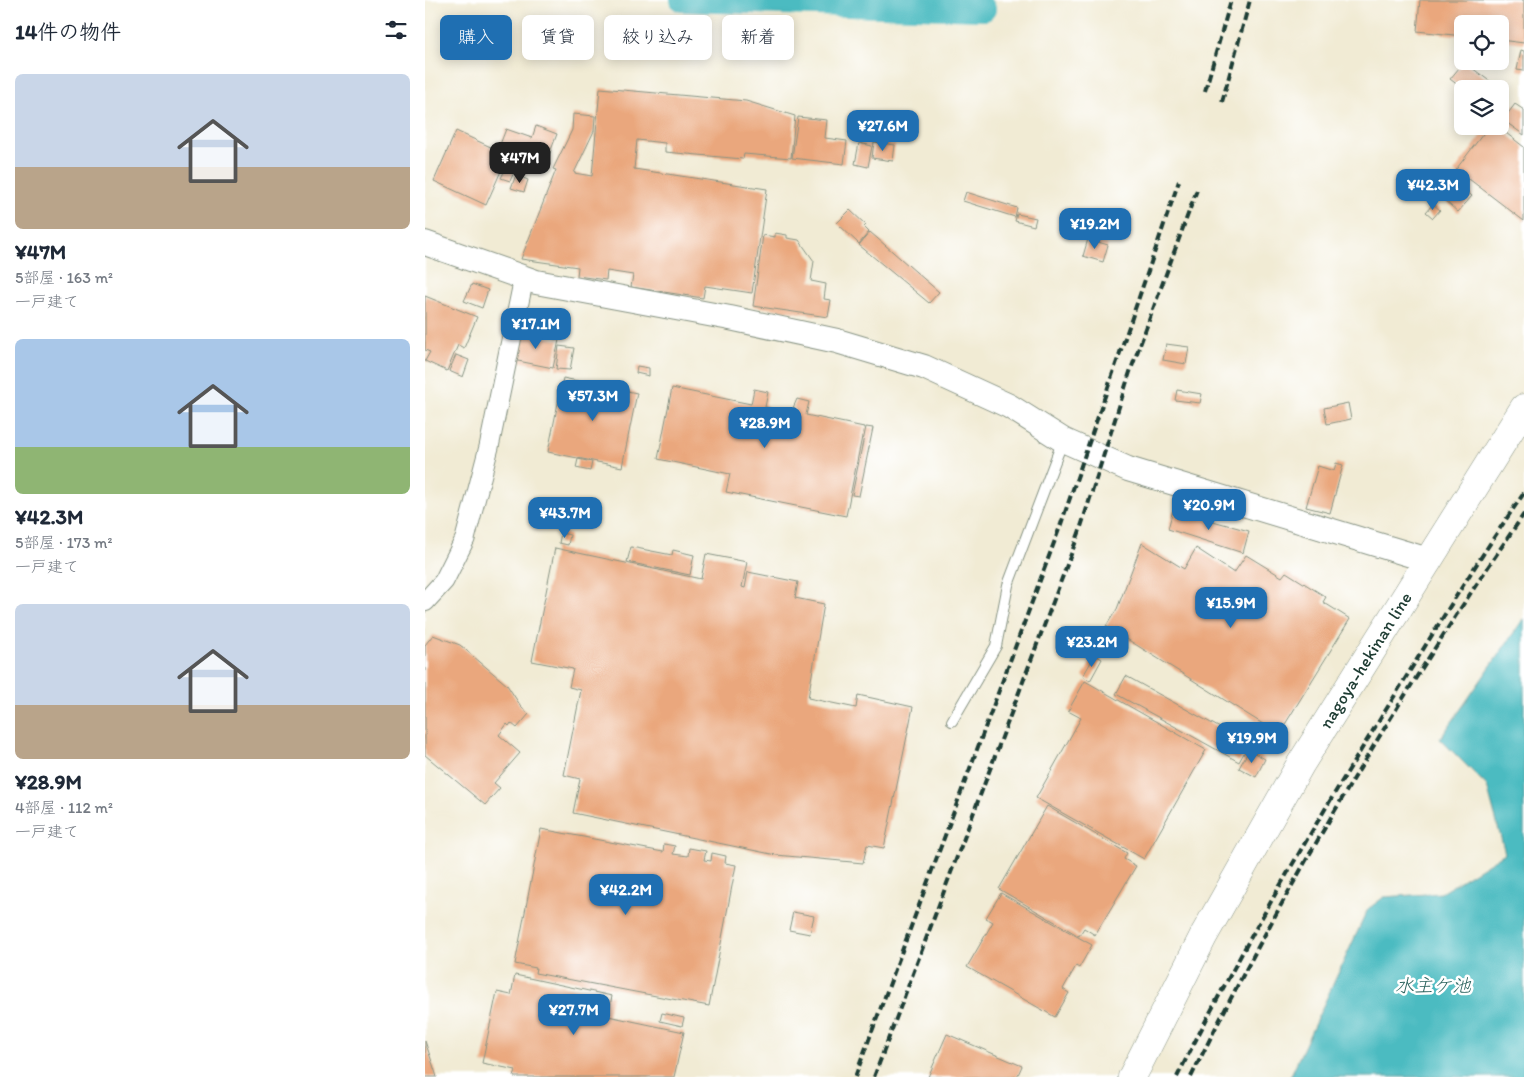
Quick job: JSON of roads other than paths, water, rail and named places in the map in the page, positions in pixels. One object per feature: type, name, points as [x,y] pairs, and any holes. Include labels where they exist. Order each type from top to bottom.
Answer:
[{"type":"main road","name":"nagoya-hekinan line","points":[[1132,1077],[1204,934],[1300,764],[1524,408]]},
{"type":"street","points":[[425,243],[536,282],[740,320],[837,341],[924,367],[1009,406],[1063,440],[1128,469],[1428,560]]},
{"type":"street","points":[[425,602],[444,580],[465,539],[489,447],[524,278]]},
{"type":"lane","points":[[952,721],[996,646],[1008,585],[1063,440]]},
{"type":"water","name":"水主ケ池","points":[[1524,618],[1524,1077],[1290,1077],[1368,909],[1384,897],[1441,893],[1505,853],[1487,786],[1440,739]]},
{"type":"waterway","points":[[682,0],[984,9]]},
{"type":"railway","points":[[1205,91],[1231,0]]},
{"type":"railway","points":[[1222,102],[1250,0]]},
{"type":"railway","points":[[855,1077],[1061,524],[1179,181]]},
{"type":"railway","points":[[874,1077],[1079,533],[1130,372],[1198,187]]},
{"type":"railway","points":[[1177,1077],[1253,933],[1307,839],[1457,596],[1524,493]]},
{"type":"railway","points":[[1191,1077],[1266,932],[1347,790],[1434,650],[1524,514]]}]
